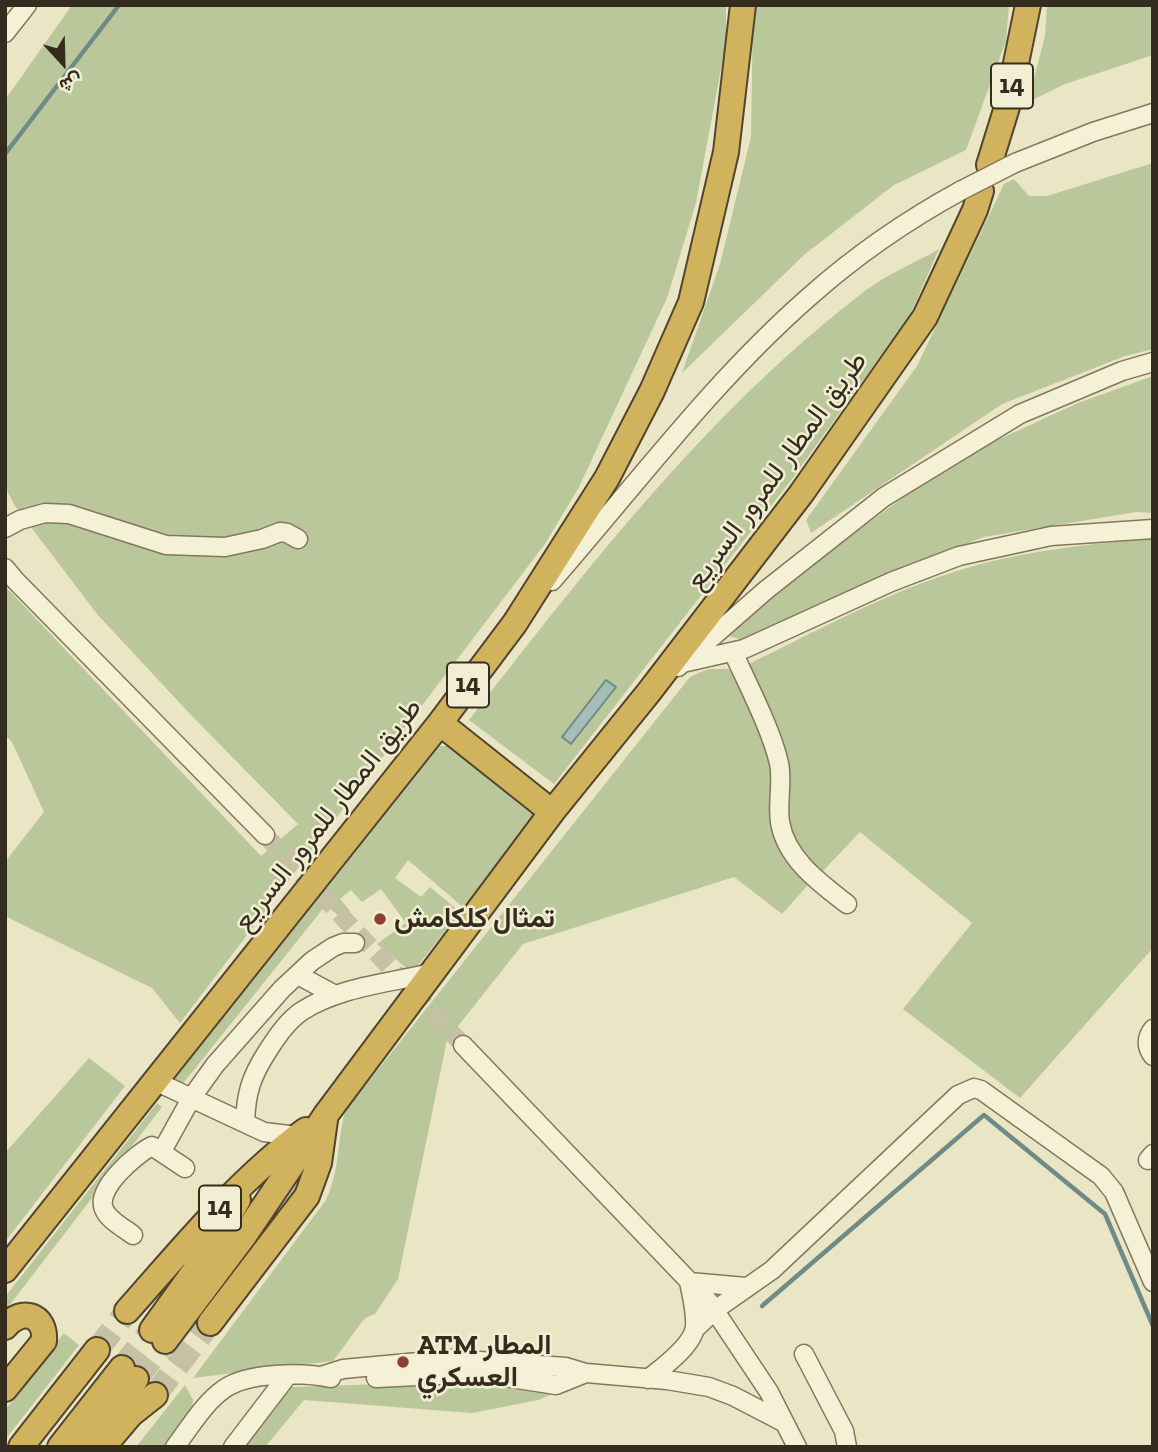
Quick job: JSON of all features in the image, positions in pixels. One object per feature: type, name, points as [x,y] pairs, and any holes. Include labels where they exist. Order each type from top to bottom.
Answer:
[{"type":"highway","name":"طريق المطار للمرور السريع","points":[[5,1270],[440,723],[515,623],[607,478],[652,391],[691,302],[726,152],[743,5]]},
{"type":"highway","name":"14","points":[[989,165],[1007,107],[1028,5]]},
{"type":"highway","name":"طريق المطار للمرور السريع","points":[[250,1179],[158,1335],[244,1236],[325,1116],[552,811],[649,692],[801,494],[925,317],[975,210],[971,190]]},
{"type":"highway","points":[[440,723],[552,811]]},
{"type":"highway","name":"14","points":[[127,1311],[194,1235],[250,1179],[297,1136],[325,1116]]},
{"type":"highway","points":[[210,1323],[307,1196],[319,1163],[325,1116]]},
{"type":"highway","points":[[5,1327],[12,1319],[28,1315],[36,1318],[42,1325],[44,1341],[5,1389]]},
{"type":"highway","points":[[21,1447],[97,1350]]},
{"type":"highway","points":[[60,1447],[129,1374],[82,1447]]},
{"type":"highway","points":[[103,1447],[131,1414],[155,1395],[144,1416],[121,1447]]},
{"type":"street","points":[[5,33],[27,5]]},
{"type":"street","points":[[515,623],[748,355],[809,297],[922,212],[971,190],[1014,163],[1093,132],[1153,113]]},
{"type":"street","points":[[649,692],[766,590],[884,497],[1020,414],[1122,371],[1153,362]]},
{"type":"street","points":[[5,528],[45,513],[69,514],[166,545],[225,547],[262,540],[279,532],[298,539]]},
{"type":"street","points":[[683,662],[733,652],[796,627],[891,582],[959,556],[1051,537],[1153,529]]},
{"type":"street","points":[[5,568],[265,835]]},
{"type":"street","points":[[733,652],[757,704],[779,763],[780,822],[787,842],[794,856],[816,880],[847,904]]},
{"type":"street","points":[[162,1151],[191,1097],[215,1065],[298,975],[312,961],[333,947],[355,943]]},
{"type":"street","points":[[245,1123],[245,1103],[252,1076],[274,1042],[300,1012],[335,995],[431,974]]},
{"type":"street","points":[[298,975],[335,995]]},
{"type":"street","points":[[1153,1029],[1148,1035],[1148,1044],[1153,1056]]},
{"type":"street","points":[[463,1045],[715,1310],[769,1392],[797,1447]]},
{"type":"street","points":[[155,1081],[264,1132],[297,1136]]},
{"type":"street","points":[[648,1379],[684,1347],[695,1329],[715,1310],[772,1270],[958,1095],[974,1088],[981,1090],[1101,1176],[1114,1192],[1153,1282]]},
{"type":"street","points":[[133,1235],[105,1213],[102,1205],[104,1193],[124,1167],[140,1152],[152,1146],[185,1168]]},
{"type":"street","points":[[689,1282],[746,1287]]},
{"type":"street","points":[[689,1282],[695,1329]]},
{"type":"street","points":[[804,1354],[844,1431],[847,1447]]},
{"type":"street","points":[[175,1447],[212,1400],[226,1388],[244,1379],[288,1375],[342,1380],[528,1373],[556,1385],[586,1373],[709,1387],[733,1396],[785,1423]]},
{"type":"street","points":[[233,1447],[288,1375]]},
{"type":"green space","points":[[72,5],[726,5],[726,42],[696,203],[667,298],[579,487],[545,544],[180,1023],[152,988],[5,916],[5,862],[44,812],[12,742],[5,735],[5,586],[261,856],[298,824],[97,614],[15,506],[5,487],[5,100]]},
{"type":"green space","points":[[753,5],[1009,5],[1006,41],[966,150],[894,185],[804,255],[682,373],[720,264],[751,137]]},
{"type":"green space","points":[[1047,5],[1153,5],[1153,55],[1065,84],[1028,102],[1045,36]]},
{"type":"green space","points":[[1153,163],[1153,349],[1125,356],[1002,404],[811,533],[806,520],[917,366],[1004,184],[1014,179],[1029,196],[1047,196]]},
{"type":"green space","points":[[939,249],[910,315],[792,479],[554,784],[469,720],[606,548],[703,438],[808,337],[865,291]]},
{"type":"green space","points":[[1153,376],[1153,513],[1136,512],[984,537],[856,587],[769,630],[742,640],[729,636],[807,567],[908,494],[991,443],[1078,403]]},
{"type":"green space","points":[[1153,539],[1153,948],[1020,1098],[903,1009],[972,923],[860,832],[822,872],[797,845],[786,824],[747,665],[877,602],[957,571],[1054,549]]},
{"type":"green space","points":[[708,669],[729,669],[743,687],[772,765],[776,823],[809,884],[782,914],[734,877],[523,944],[447,1040],[398,1279],[375,1314],[365,1318],[333,1361],[193,1378],[326,1200],[334,1178],[345,1111],[690,677]]},
{"type":"green space","points":[[440,746],[453,746],[535,808],[537,816],[464,908],[408,860],[395,878],[421,897],[430,887],[460,912],[416,968],[410,971],[377,944],[406,923],[381,889],[362,902],[351,890],[340,899],[350,911],[341,918],[326,905],[181,1086],[174,1080]]},
{"type":"green space","points":[[89,1058],[125,1086],[5,1242],[5,1153]]},
{"type":"green space","points":[[157,1103],[162,1107],[5,1311],[5,1297]]},
{"type":"green space","points":[[302,1164],[307,1177],[201,1316],[195,1312]]},
{"type":"green space","points":[[64,1333],[79,1345],[5,1440],[5,1410]]},
{"type":"green space","points":[[474,1381],[553,1394],[538,1400],[472,1413],[304,1400],[265,1447],[244,1447],[292,1387]]},
{"type":"green space","points":[[185,1385],[193,1400],[192,1410],[168,1447],[136,1447]]},
{"type":"water","points":[[606,680],[616,687],[571,744],[562,737]]},
{"type":"waterway","points":[[5,154],[119,5]]},
{"type":"waterway","points":[[762,1306],[984,1115],[1105,1214],[1153,1326]]},
{"type":"tunnel","points":[[265,835],[463,1045]]},
{"type":"tunnel","points":[[97,1350],[127,1311]]},
{"type":"tunnel","points":[[155,1395],[210,1323]]},
{"type":"tunnel","points":[[122,1368],[152,1330]]},
{"type":"tunnel","points":[[136,1379],[165,1341]]},
{"type":"place","name":"تمثال كلكامش","points":[[380,919]]},
{"type":"place","name":"ATM المطار العسكري","points":[[403,1362]]}]
